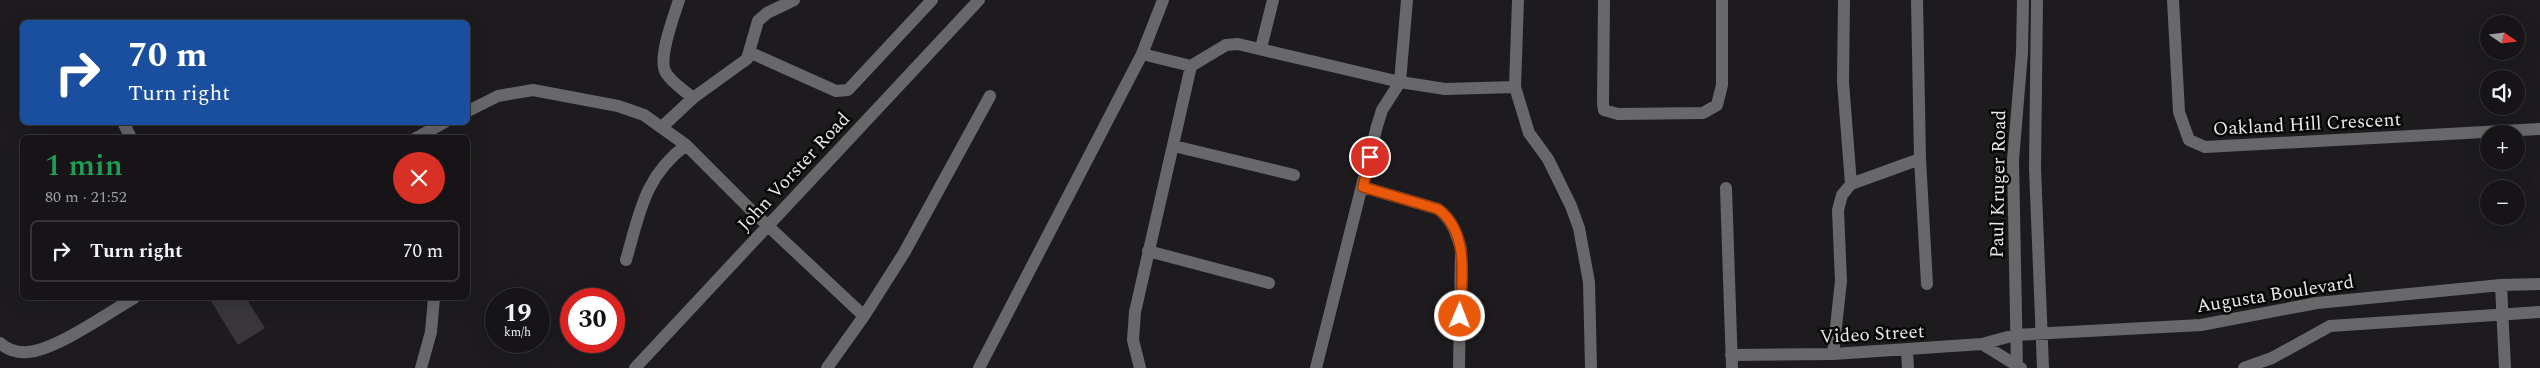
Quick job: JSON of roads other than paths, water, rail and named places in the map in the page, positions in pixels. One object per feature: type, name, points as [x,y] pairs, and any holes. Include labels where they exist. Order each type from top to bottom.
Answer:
[{"type":"street","points":[[679,0],[663,55],[663,66],[667,75],[693,98]]},
{"type":"street","points":[[663,126],[693,98],[740,65],[749,52],[758,21],[767,13],[794,0]]},
{"type":"street","points":[[749,52],[842,92],[848,90],[932,0]]},
{"type":"street","name":"John Vorster Road","points":[[635,368],[979,0]]},
{"type":"street","points":[[979,368],[1142,54],[1162,0]]},
{"type":"street","points":[[1261,48],[1274,0]]},
{"type":"street","points":[[1316,368],[1382,110],[1400,82],[1407,0]]},
{"type":"street","points":[[1518,0],[1515,87],[1528,133],[1548,159],[1571,206],[1579,228],[1589,282],[1592,368]]},
{"type":"street","points":[[1604,0],[1603,104],[1604,110],[1618,114],[1703,113],[1717,105],[1721,93],[1722,0]]},
{"type":"street","points":[[1844,0],[1843,82],[1851,184]]},
{"type":"street","points":[[1917,0],[1920,159],[1927,284]]},
{"type":"street","name":"Paul Kruger Road","points":[[2018,368],[2015,335],[2012,160],[2022,52],[2023,0]]},
{"type":"street","name":"Paul Kruger Road","points":[[2037,0],[2035,168],[2043,368]]},
{"type":"street","name":"Oakland Hill Crescent","points":[[2173,0],[2179,112],[2189,140],[2205,147],[2540,129]]},
{"type":"street","points":[[1142,54],[1191,66],[1226,45],[1238,44],[1400,82],[1445,89],[1515,87]]},
{"type":"street","points":[[1140,368],[1133,326],[1148,251],[1174,146],[1191,66]]},
{"type":"street","points":[[470,110],[498,96],[533,90],[618,106],[644,114],[663,126],[686,145],[767,225],[864,316]]},
{"type":"street","points":[[827,368],[864,316],[904,253],[990,96]]},
{"type":"street","points":[[421,135],[440,125]]},
{"type":"street","points":[[626,260],[648,188],[668,158],[686,145]]},
{"type":"street","points":[[1174,146],[1294,175]]},
{"type":"street","points":[[1833,354],[1841,281],[1838,210],[1842,195],[1851,184],[1920,159]]},
{"type":"street","points":[[1363,187],[1438,209],[1448,216],[1456,230],[1461,249],[1459,368]]},
{"type":"street","points":[[1726,188],[1731,362]]},
{"type":"street","points":[[1148,251],[1269,283]]},
{"type":"street","name":"Augusta Boulevard","points":[[2015,335],[2201,325],[2317,303],[2501,285],[2540,284]]},
{"type":"street","points":[[2501,285],[2506,368]]},
{"type":"street","points":[[0,343],[12,351],[20,352],[43,349],[130,300]]},
{"type":"street","points":[[421,368],[431,332],[434,300]]},
{"type":"street","points":[[2244,368],[2272,358],[2330,326],[2540,312]]},
{"type":"street","name":"Video Street","points":[[1731,362],[1764,355],[1833,354],[1982,344],[2015,335]]},
{"type":"street","points":[[1982,344],[2018,368]]},
{"type":"street","points":[[1907,350],[1908,368]]}]
